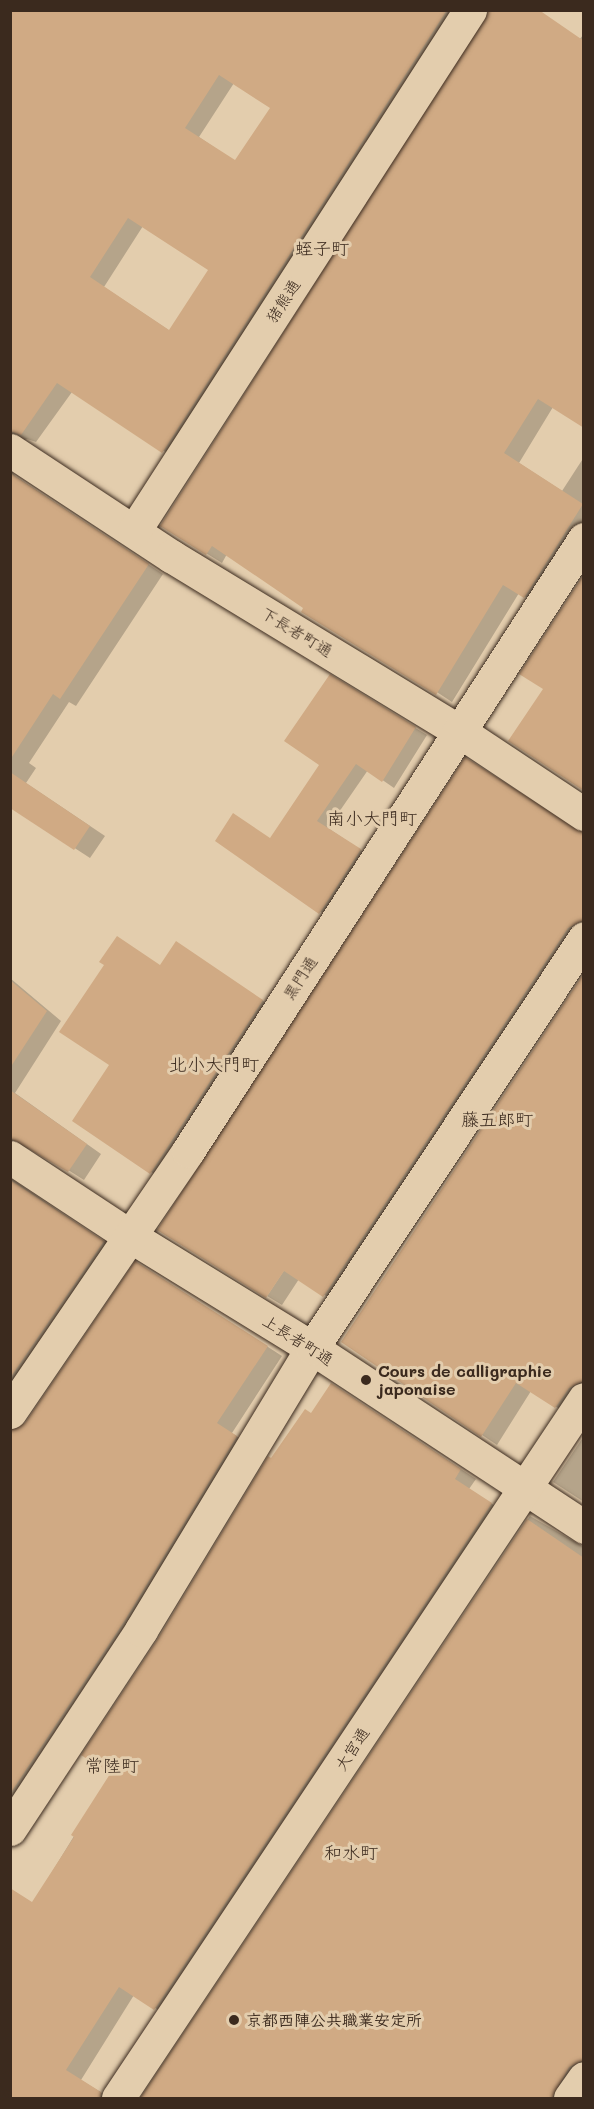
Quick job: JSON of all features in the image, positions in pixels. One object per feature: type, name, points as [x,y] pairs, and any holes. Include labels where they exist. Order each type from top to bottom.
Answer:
[{"type":"street","name":"猪熊通","points":[[134,531],[470,10]]},
{"type":"street","name":"下長者町通","points":[[10,450],[134,531],[459,731],[584,814]]},
{"type":"street","name":"黒門通","points":[[10,1412],[130,1236],[584,539]]},
{"type":"street","points":[[10,1829],[141,1630],[312,1348],[584,938]]},
{"type":"street","name":"上長者町通","points":[[10,1157],[130,1236],[312,1348],[584,1527]]},
{"type":"street","name":"大宮通","points":[[118,2098],[584,1399]]},
{"type":"street","points":[[570,2098],[584,2078]]},
{"type":"building","points":[[10,10],[447,10],[162,453],[57,383],[21,435],[10,431]],"holes":[[[219,75],[270,108],[235,160],[185,128]],[[128,218],[208,270],[169,330],[90,277]]]},
{"type":"building","points":[[489,10],[539,10],[584,41],[584,428],[538,399],[504,453],[583,504],[524,598],[503,585],[436,695],[301,612],[303,608],[212,546],[206,555],[160,526]]},
{"type":"building","points":[[10,473],[149,564],[60,699],[53,694],[10,760]]},
{"type":"building","points":[[584,574],[584,791],[508,741],[543,689],[519,674]]},
{"type":"building","points":[[330,674],[416,727],[382,782],[356,764],[317,821],[361,849],[319,914],[215,841],[233,813],[270,838],[319,765],[284,741]]},
{"type":"building","points":[[465,757],[584,833],[584,920],[568,928],[323,1297],[284,1271],[266,1298],[157,1230]]},
{"type":"building","points":[[10,772],[90,826],[74,850],[10,808]]},
{"type":"building","points":[[117,936],[160,965],[176,941],[263,1000],[150,1174],[72,1121],[109,1065],[59,1032],[104,965],[99,962]]},
{"type":"building","points":[[584,973],[584,1381],[569,1388],[555,1408],[516,1383],[481,1437],[341,1342]]},
{"type":"building","points":[[10,980],[47,1011],[10,1068]]},
{"type":"building","points":[[10,1090],[87,1144],[68,1172],[10,1138]]},
{"type":"building","points":[[10,1180],[104,1241],[10,1378]]},
{"type":"building","points":[[135,1261],[268,1346],[217,1423],[237,1436],[125,1620],[10,1794],[10,1430],[25,1423]]},
{"type":"building","points":[[331,1383],[461,1469],[455,1479],[492,1503],[154,2010],[119,1987],[66,2070],[101,2092],[100,2098],[10,2098],[10,1888],[32,1902],[74,1837],[71,1835],[110,1774],[81,1755],[157,1640],[268,1456],[271,1458],[305,1409],[311,1413]]},
{"type":"building","points":[[527,1519],[584,1558],[584,2060],[569,2067],[552,2098],[140,2098]]},
{"type":"place","name":"Cours de calligraphie japonaise","points":[[366,1380]]},
{"type":"place","name":"京都西陣公共職業安定所","points":[[234,2020]]},
{"type":"district","name":"蛭子町","points":[[322,248]]},
{"type":"district","name":"南小大門町","points":[[372,818]]},
{"type":"district","name":"北小大門町","points":[[214,1064]]},
{"type":"district","name":"藤五郎町","points":[[497,1119]]},
{"type":"district","name":"常陸町","points":[[112,1765]]},
{"type":"district","name":"和水町","points":[[351,1852]]}]
